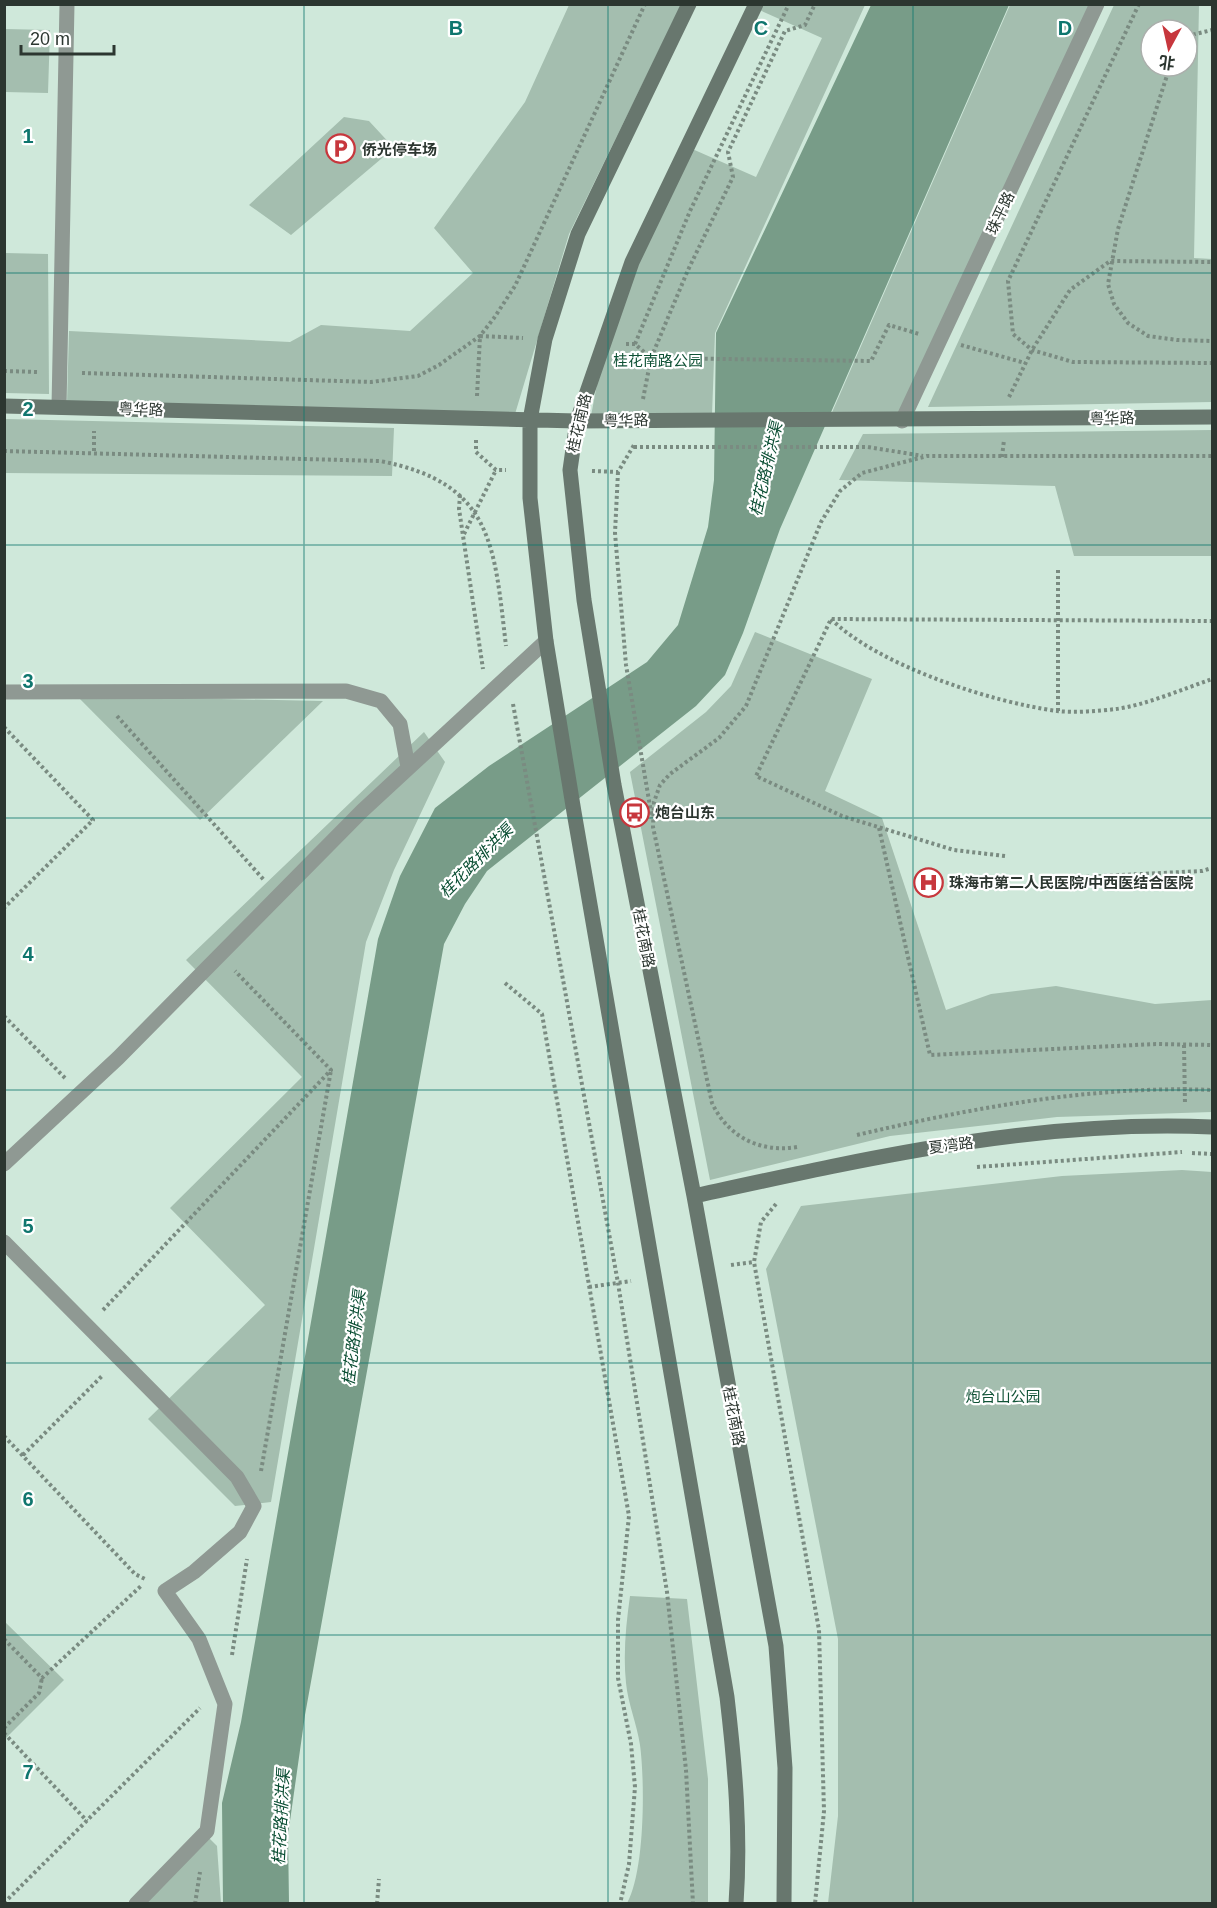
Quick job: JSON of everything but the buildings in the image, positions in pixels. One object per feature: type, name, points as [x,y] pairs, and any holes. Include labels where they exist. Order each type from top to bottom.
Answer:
[{"type":"main road","points":[[689,4],[578,234],[545,339],[530,420],[530,498],[546,640],[574,812],[723,1674],[736,1771],[738,1872],[736,1904]]},
{"type":"main road","name":"桂花南路","points":[[756,4],[632,262],[578,421],[570,470],[597,689],[694,1196],[776,1646],[785,1768],[784,1904]]},
{"type":"main road","name":"粤华路","points":[[4,406],[578,421],[730,419],[902,421],[1212,417]]},
{"type":"main road","name":"夏湾路","points":[[694,1196],[903,1151],[1064,1130],[1185,1125],[1212,1127]]},
{"type":"street","points":[[60,407],[67,4]]},
{"type":"street","name":"珠平路","points":[[902,421],[1097,4]]},
{"type":"street","points":[[4,1164],[80,1093],[408,767],[546,640]]},
{"type":"street","points":[[4,692],[346,691],[381,701],[400,724],[408,767]]},
{"type":"street","points":[[4,1242],[237,1477],[254,1506],[240,1532],[194,1572],[165,1591],[199,1639],[225,1704],[207,1831],[136,1904]]},
{"type":"path","points":[[4,371],[371,382],[418,376],[448,359],[480,336],[514,286],[645,4]]},
{"type":"path","points":[[635,344],[690,211],[789,4]]},
{"type":"path","points":[[815,4],[805,25],[785,30],[728,152],[733,177],[688,270],[651,358],[634,447],[868,447],[927,456],[1212,456]]},
{"type":"path","points":[[1139,4],[1008,281],[1013,334],[1032,350],[1073,362],[1212,363]]},
{"type":"path","points":[[1166,78],[1110,261],[1108,284],[1114,304],[1128,323],[1148,336],[1177,340],[1212,340]]},
{"type":"path","points":[[1002,457],[1010,393],[1032,350],[1070,290],[1110,261],[1212,262]]},
{"type":"path","points":[[651,358],[871,361]]},
{"type":"path","points":[[4,451],[380,461],[412,467],[460,494],[475,513],[488,537],[501,603],[520,742],[618,1283],[667,1592],[686,1770],[693,1904]]},
{"type":"path","points":[[653,827],[654,802],[660,785],[670,774],[719,738],[746,706],[821,522],[840,491],[862,472],[927,456]]},
{"type":"path","points":[[463,535],[496,470]]},
{"type":"path","points":[[618,472],[615,532],[626,665],[653,827],[712,1103],[719,1118],[748,1142],[765,1148],[804,1146]]},
{"type":"path","points":[[460,494],[463,535],[487,693]]},
{"type":"path","points":[[1058,567],[1058,711]]},
{"type":"path","points":[[831,619],[1212,621]]},
{"type":"path","points":[[831,619],[848,636],[892,661],[993,696],[1058,711],[1118,708],[1212,679]]},
{"type":"path","points":[[831,619],[756,776],[842,816],[878,828],[954,850],[1005,856]]},
{"type":"path","points":[[95,691],[278,896]]},
{"type":"path","points":[[4,727],[93,820],[4,908]]},
{"type":"path","points":[[878,828],[930,1055],[1212,1045]]},
{"type":"path","points":[[1080,877],[1202,871],[1212,868]]},
{"type":"path","points":[[220,955],[331,1070]]},
{"type":"path","points":[[505,983],[542,1014],[629,1516],[618,1620],[618,1678],[631,1744],[635,1787],[629,1864],[620,1904]]},
{"type":"path","points":[[4,1016],[80,1093]]},
{"type":"path","points":[[1184,1045],[1185,1125]]},
{"type":"path","points":[[88,1326],[331,1070]]},
{"type":"path","points":[[254,1506],[331,1070]]},
{"type":"path","points":[[846,1138],[920,1121],[1076,1095],[1185,1089],[1212,1090]]},
{"type":"path","points":[[970,1168],[1183,1152],[1212,1154]]},
{"type":"path","points":[[778,1202],[772,1206],[761,1222],[754,1262],[819,1630],[824,1810],[815,1904]]},
{"type":"path","points":[[23,1455],[120,1358]]},
{"type":"path","points":[[4,1436],[135,1574],[165,1591]]},
{"type":"path","points":[[232,1657],[248,1553]]},
{"type":"path","points":[[4,1728],[39,1693],[42,1678],[147,1581]]},
{"type":"path","points":[[4,1639],[42,1678]]},
{"type":"path","points":[[4,1903],[219,1689]]},
{"type":"path","points":[[4,1733],[87,1821]]},
{"type":"path","points":[[376,1904],[379,1879]]},
{"type":"green space","points":[[569,5],[681,5],[569,234],[515,414],[67,403],[69,331],[290,342],[321,325],[410,331],[473,273],[434,228],[525,102]]},
{"type":"green space","name":"桂花南路公园","points":[[759,5],[865,5],[715,333],[712,415],[591,416],[604,347],[635,262],[690,148],[756,177],[822,38],[757,9]]},
{"type":"green space","points":[[1010,5],[1095,5],[902,418],[830,417]]},
{"type":"green space","points":[[1114,5],[1199,5],[1199,18],[1139,18],[1139,78],[1198,78],[1194,258],[1212,259],[1212,402],[928,407]]},
{"type":"green space","points":[[5,29],[50,30],[48,93],[5,92]]},
{"type":"green space","points":[[344,117],[369,121],[394,148],[291,235],[249,205]]},
{"type":"green space","points":[[5,253],[48,254],[49,394],[5,393]]},
{"type":"green space","points":[[5,419],[394,428],[392,476],[5,473]]},
{"type":"green space","points":[[1212,430],[1212,556],[1074,556],[1055,486],[839,480],[863,434]]},
{"type":"green space","points":[[755,632],[872,679],[825,791],[882,818],[946,1010],[991,994],[1056,986],[1155,1004],[1212,1000],[1212,1112],[1057,1117],[890,1136],[710,1180],[630,772],[706,712],[731,686]]},
{"type":"green space","points":[[77,696],[323,701],[200,820]]},
{"type":"green space","points":[[424,732],[445,762],[394,870],[366,942],[271,1502],[235,1506],[148,1419],[265,1305],[170,1208],[302,1077],[186,960]]},
{"type":"green space","name":"炮台山公园","points":[[1182,1170],[1212,1172],[1212,1903],[828,1903],[838,1816],[838,1639],[766,1269],[801,1206],[1062,1176]]},
{"type":"green space","points":[[630,1596],[687,1599],[708,1779],[708,1903],[627,1903],[637,1870],[643,1803],[640,1745],[625,1672],[625,1639]]},
{"type":"green space","points":[[4,1621],[64,1680],[5,1739],[4,1739]]},
{"type":"green space","points":[[209,1838],[217,1846],[221,1903],[143,1904]]},
{"type":"water","name":"桂花路排洪渠","points":[[871,5],[1009,5],[780,529],[743,633],[725,675],[696,706],[487,871],[465,904],[444,944],[305,1715],[288,1835],[289,1903],[223,1904],[222,1803],[241,1722],[378,939],[400,876],[435,808],[489,766],[647,662],[678,625],[708,527],[714,480],[716,333]]},
{"type":"place","name":"侨光停车场","points":[[341,149]]},
{"type":"place","name":"炮台山东","points":[[634,812]]},
{"type":"place","name":"珠海市第二人民医院/中西医结合医院","points":[[928,882]]}]
